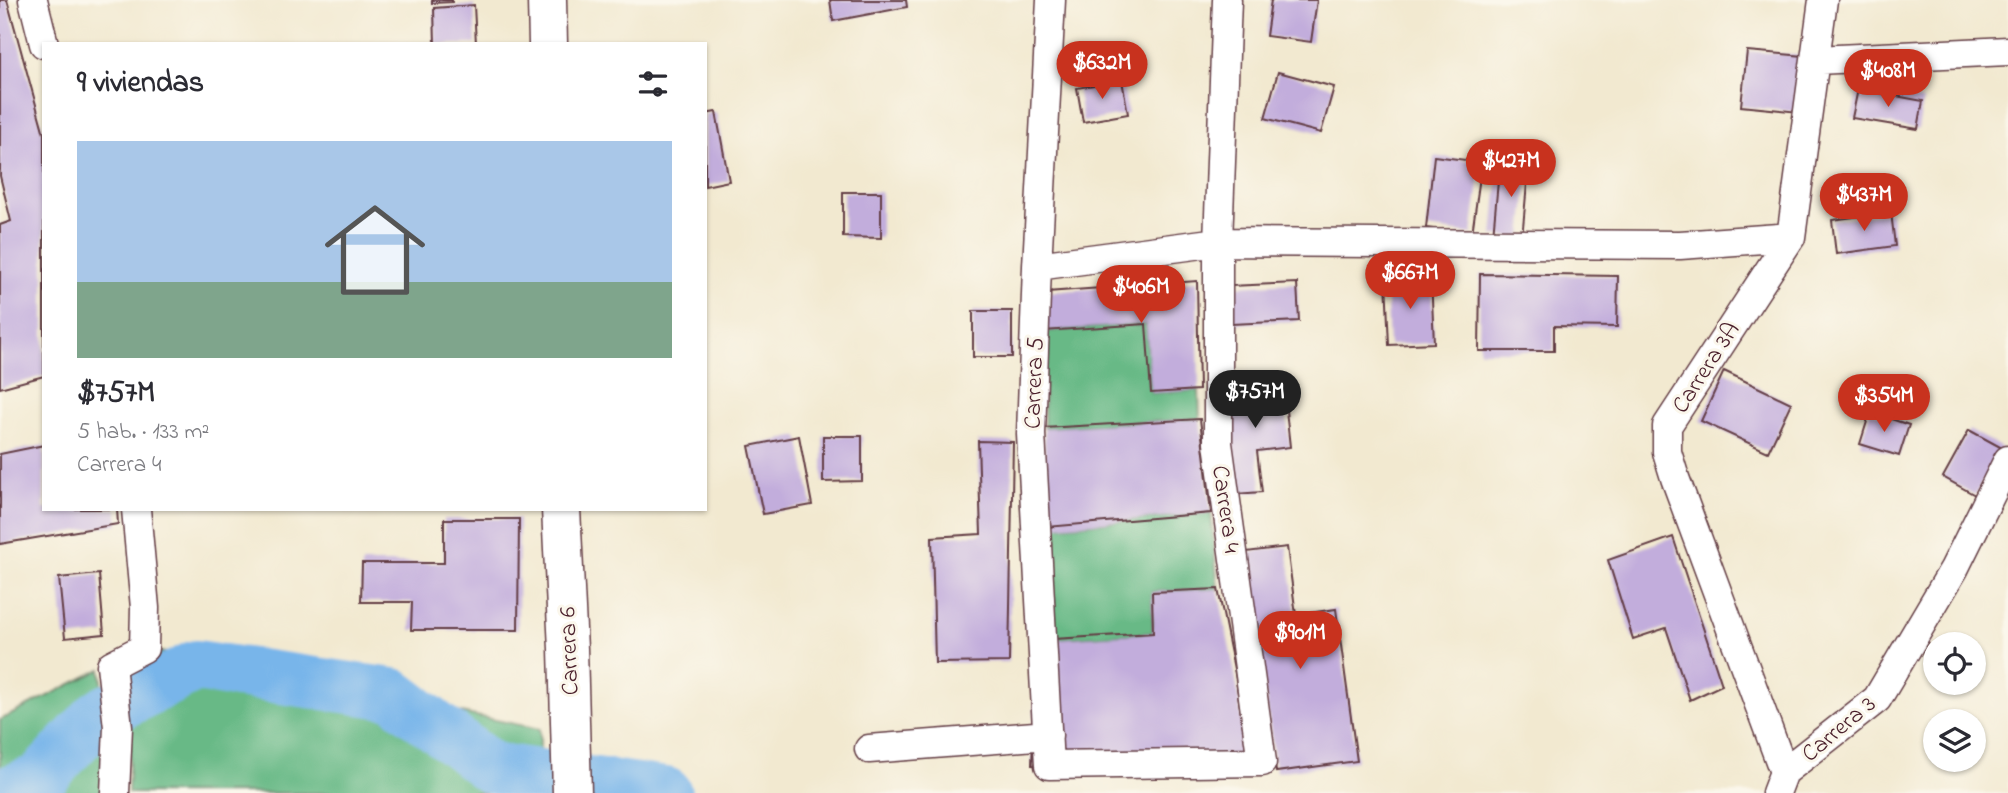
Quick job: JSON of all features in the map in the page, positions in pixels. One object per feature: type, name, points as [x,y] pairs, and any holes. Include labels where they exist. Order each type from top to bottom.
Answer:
[{"type":"main road","points":[[547,0],[548,42]]},
{"type":"main road","name":"Carrera 6","points":[[561,511],[572,793]]},
{"type":"street","points":[[33,0],[44,42]]},
{"type":"street","name":"Carrera 5","points":[[1049,765],[1031,434],[1051,0]]},
{"type":"street","name":"Carrera 4","points":[[1049,765],[1262,762],[1218,443],[1218,242],[1227,0]]},
{"type":"street","name":"Carrera 3A","points":[[1780,783],[1675,478],[1667,452],[1667,426],[1791,237],[1823,0]]},
{"type":"street","points":[[1816,60],[2008,51]]},
{"type":"street","points":[[1037,266],[1218,242],[1680,245],[1791,237]]},
{"type":"street","name":"Carrera 3","points":[[1780,783],[1877,699],[1954,569],[2008,460]]},
{"type":"street","points":[[115,793],[118,727],[111,665],[144,648],[145,608],[136,511]]},
{"type":"street","points":[[869,749],[1048,735]]},
{"type":"green space","points":[[1146,324],[1151,393],[1199,390],[1200,419],[1044,428],[1044,331]]},
{"type":"green space","points":[[1211,513],[1218,589],[1152,592],[1153,633],[1037,640],[1047,527]]},
{"type":"green space","points":[[155,651],[540,729],[540,793],[128,793],[131,718],[126,670]]},
{"type":"green space","points":[[101,669],[106,727],[103,793],[0,793],[0,720]]},
{"type":"building","points":[[0,0],[7,0],[42,127],[42,377],[0,388],[0,225],[11,221],[0,176]]},
{"type":"building","points":[[432,0],[452,0],[452,2],[432,3]]},
{"type":"building","points":[[830,0],[906,0],[907,7],[833,21]]},
{"type":"building","points":[[1271,0],[1317,0],[1311,42],[1266,36]]},
{"type":"building","points":[[474,5],[476,42],[435,42],[434,8]]},
{"type":"building","points":[[1747,51],[1804,56],[1799,112],[1741,106]]},
{"type":"building","points":[[1278,72],[1334,87],[1321,133],[1265,118]]},
{"type":"building","points":[[1122,80],[1128,114],[1083,122],[1077,88]]},
{"type":"building","points":[[1858,89],[1923,101],[1918,129],[1852,118]]},
{"type":"building","points":[[716,112],[729,181],[707,186],[707,114]]},
{"type":"building","points":[[1434,156],[1482,162],[1472,234],[1426,228]]},
{"type":"building","points":[[1500,159],[1529,162],[1522,238],[1493,236]]},
{"type":"building","points":[[843,192],[881,192],[881,238],[843,237]]},
{"type":"building","points":[[1891,212],[1895,246],[1836,254],[1832,220]]},
{"type":"building","points":[[1480,274],[1618,276],[1617,327],[1554,326],[1554,351],[1479,351]]},
{"type":"building","points":[[1431,278],[1434,343],[1389,345],[1386,280]]},
{"type":"building","points":[[1197,281],[1199,390],[1151,393],[1146,324],[1044,331],[1047,292]]},
{"type":"building","points":[[1297,283],[1299,321],[1231,324],[1230,286]]},
{"type":"building","points":[[973,311],[1012,311],[1012,357],[973,357]]},
{"type":"building","points":[[1724,371],[1791,403],[1768,452],[1701,421]]},
{"type":"building","points":[[1283,383],[1290,447],[1257,451],[1262,492],[1235,494],[1224,389]]},
{"type":"building","points":[[1870,412],[1909,425],[1899,456],[1860,444]]},
{"type":"building","points":[[1200,419],[1211,513],[1047,527],[1044,428]]},
{"type":"building","points":[[1969,430],[2002,448],[1975,495],[1943,477]]},
{"type":"building","points":[[799,436],[812,505],[763,514],[749,446]]},
{"type":"building","points":[[823,436],[862,436],[862,481],[823,482]]},
{"type":"building","points":[[978,441],[1013,442],[1009,662],[935,663],[932,537],[981,534]]},
{"type":"building","points":[[42,445],[42,511],[117,511],[118,524],[0,544],[0,454]]},
{"type":"building","points":[[444,519],[519,519],[518,630],[411,630],[412,602],[361,602],[362,563],[444,563]]},
{"type":"building","points":[[1673,537],[1722,685],[1690,700],[1666,628],[1633,639],[1608,560]]},
{"type":"building","points":[[1287,547],[1296,615],[1336,609],[1357,761],[1276,772],[1246,552]]},
{"type":"building","points":[[99,574],[104,634],[65,638],[59,578]]},
{"type":"building","points":[[1218,589],[1235,674],[1250,774],[1032,765],[1037,640],[1153,633],[1152,592]]},
{"type":"waterway","points":[[5,793],[40,779],[100,714],[196,666],[393,694],[491,768],[666,793]]}]
